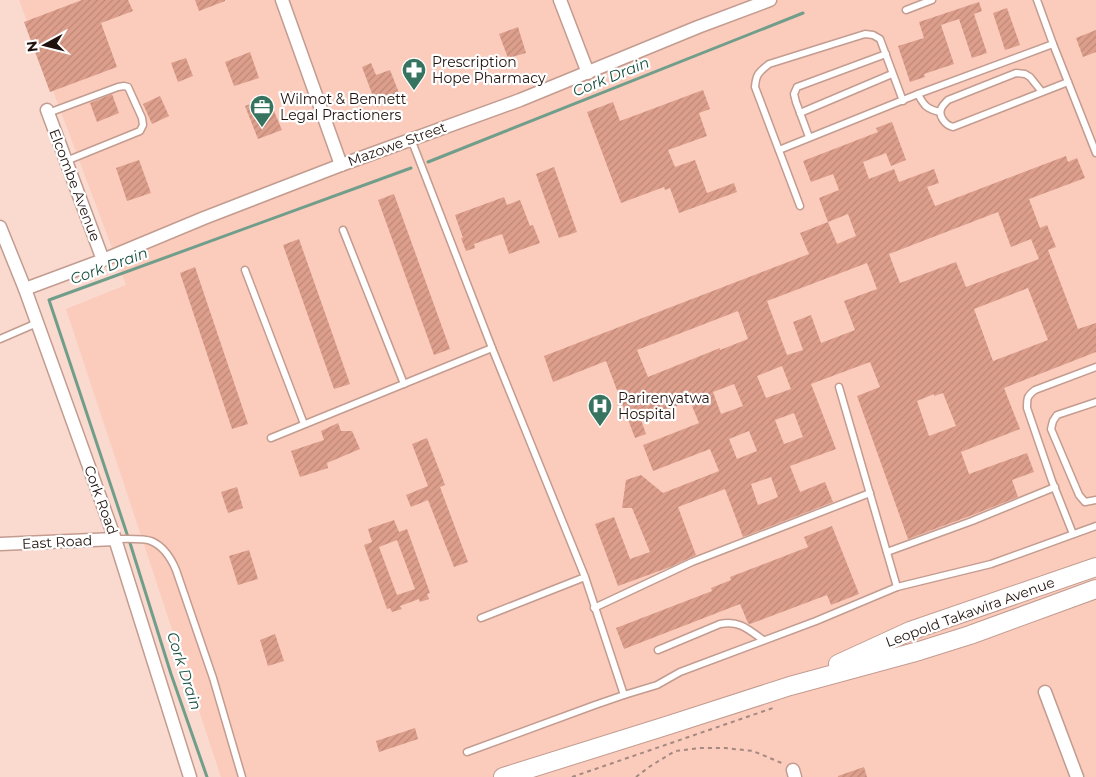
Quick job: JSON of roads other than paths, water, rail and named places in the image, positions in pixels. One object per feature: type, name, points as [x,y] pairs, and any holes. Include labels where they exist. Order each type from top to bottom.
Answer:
[{"type":"main road","name":"Leopold Takawira Avenue","points":[[790,686],[910,631],[1096,567]]},
{"type":"main road","name":"Leopold Takawira Avenue","points":[[503,777],[790,686],[970,635],[1096,589]]},
{"type":"street","points":[[282,0],[341,165]]},
{"type":"street","points":[[560,0],[588,72]]},
{"type":"street","name":"Mazowe Street","points":[[25,289],[341,165],[520,100],[698,27],[770,0]]},
{"type":"street","name":"Elcombe Avenue","points":[[47,112],[103,260]]},
{"type":"street","name":"Cork Road","points":[[0,227],[25,289],[115,539],[190,777]]},
{"type":"street","name":"East Road","points":[[0,544],[115,539]]},
{"type":"street","points":[[1045,692],[1077,777]]},
{"type":"lane","points":[[906,10],[932,0]]},
{"type":"lane","points":[[1037,0],[1052,44],[1096,153]]},
{"type":"lane","points":[[800,206],[755,87],[755,78],[760,71],[769,64],[865,34],[873,35],[880,39],[902,101]]},
{"type":"lane","points":[[779,150],[918,94],[1052,44]]},
{"type":"lane","points":[[809,137],[794,94],[797,87],[886,54]]},
{"type":"lane","points":[[1042,92],[1030,77],[1025,74],[1016,73],[948,100],[942,106],[940,112],[944,122],[948,126],[953,127],[1068,82]]},
{"type":"lane","points":[[800,113],[892,74]]},
{"type":"lane","points":[[47,112],[124,86],[128,87],[142,118],[143,124],[140,132],[66,161]]},
{"type":"lane","points":[[918,94],[929,110],[940,112]]},
{"type":"lane","points":[[411,139],[492,348],[585,577],[624,695]]},
{"type":"lane","points":[[343,230],[404,384]]},
{"type":"lane","points":[[245,270],[304,424]]},
{"type":"lane","points":[[0,339],[37,323]]},
{"type":"lane","points":[[270,438],[492,348]]},
{"type":"lane","points":[[1073,534],[1027,408],[1027,399],[1035,390],[1096,366]]},
{"type":"lane","points":[[839,387],[897,587]]},
{"type":"lane","points":[[1096,402],[1058,415],[1053,421],[1051,429],[1079,495],[1085,502],[1096,500]]},
{"type":"lane","points":[[887,552],[972,521],[1055,487]]},
{"type":"lane","points":[[594,608],[692,562],[870,494]]},
{"type":"lane","points":[[467,752],[595,705],[657,685],[680,672],[832,615],[897,587],[983,566],[1096,526]]},
{"type":"lane","points":[[115,539],[150,540],[163,549],[172,559],[213,678],[242,777]]},
{"type":"lane","points":[[481,618],[585,577]]},
{"type":"lane","points":[[658,650],[720,624],[728,623],[744,626],[763,640]]},
{"type":"waterway","name":"Cork Drain","points":[[428,162],[803,13]]},
{"type":"waterway","name":"Cork Drain","points":[[128,537],[49,300],[411,168]]},
{"type":"waterway","name":"Cork Drain","points":[[130,543],[171,674],[207,777]]},
{"type":"place","name":"Prescription Hope Pharmacy","points":[[414,91]]},
{"type":"place","name":"Wilmot & Bennett Legal Practioners","points":[[262,128]]},
{"type":"place","name":"Parirenyatwa Hospital","points":[[600,427]]}]
